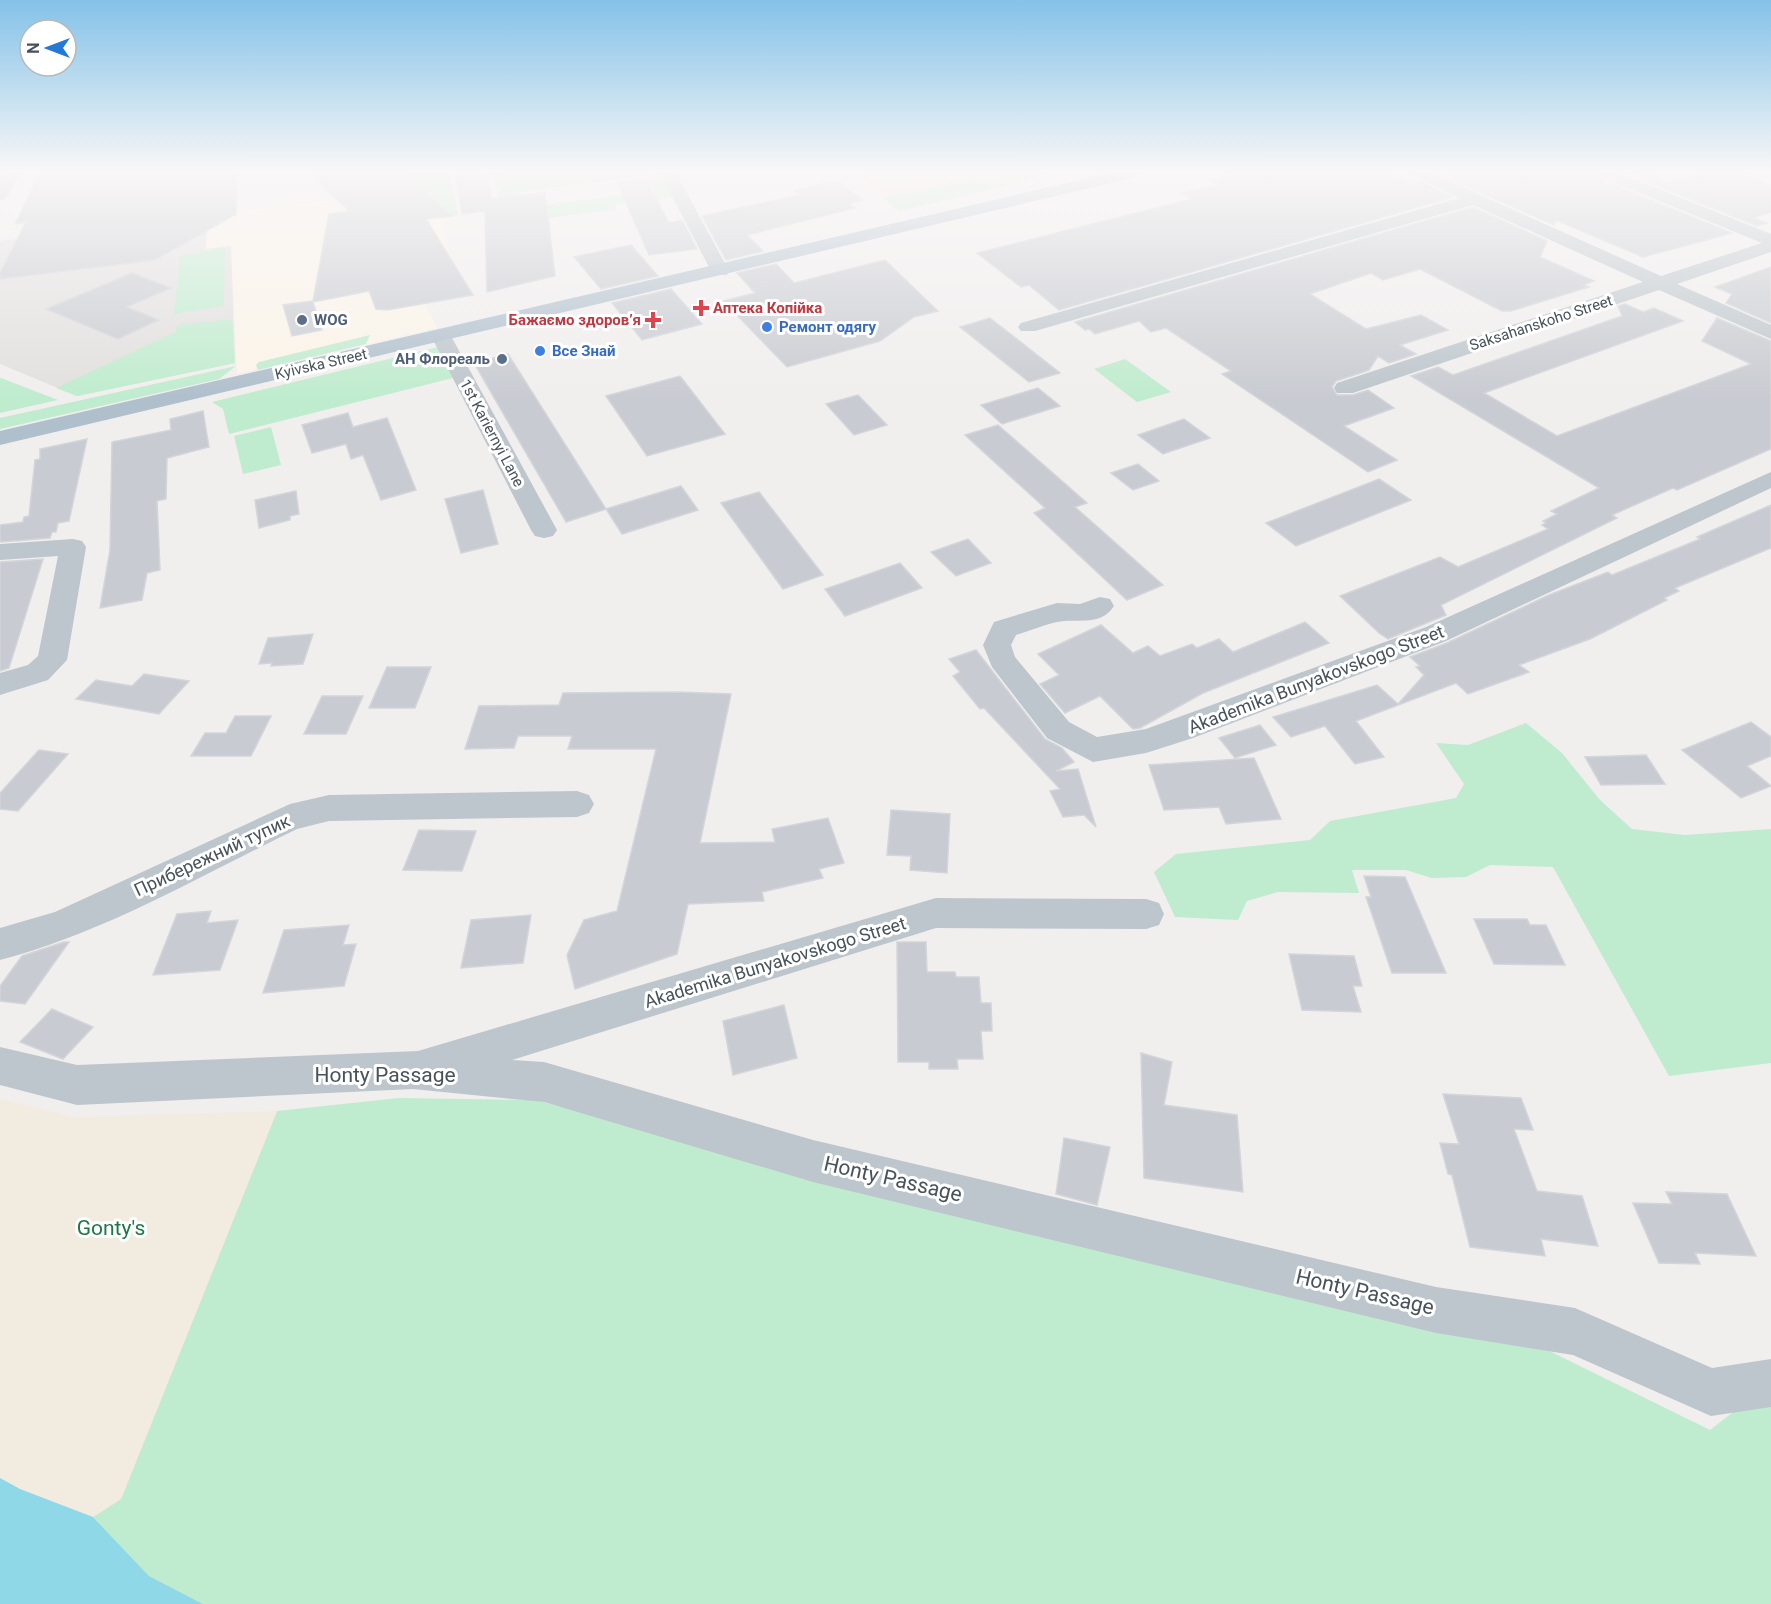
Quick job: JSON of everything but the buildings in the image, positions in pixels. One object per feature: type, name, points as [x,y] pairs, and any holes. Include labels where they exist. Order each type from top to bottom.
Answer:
[{"type":"main road","name":"Kyivska Street","points":[[0,438],[817,248]]},
{"type":"street","points":[[708,248],[720,271]]},
{"type":"street","points":[[1028,327],[1304,248]]},
{"type":"street","points":[[1580,248],[1771,333]]},
{"type":"street","name":"Saksahanskoho Street","points":[[1345,387],[1765,248]]},
{"type":"street","name":"1st Kariernyi Lane","points":[[441,336],[544,530]]},
{"type":"street","name":"Akademika Bunyakovskogo Street","points":[[1100,606],[1083,613],[1057,612],[1004,629],[997,645],[1002,660],[1058,730],[1093,750],[1146,741],[1182,730],[1436,634],[1771,479]]},
{"type":"street","points":[[0,552],[73,547],[52,660],[38,673],[0,684]]},
{"type":"street","name":"Прибережний тупик","points":[[0,944],[40,934],[68,923],[290,817],[329,808],[577,804]]},
{"type":"street","name":"Akademika Bunyakovskogo Street","points":[[413,1070],[936,913],[1146,914]]},
{"type":"street","name":"Honty Passage","points":[[0,1066],[77,1085],[413,1070],[544,1082],[813,1161],[1436,1310],[1575,1332],[1711,1392],[1771,1383]]},
{"type":"shaded area","points":[[0,248],[231,248],[235,363],[77,396],[0,364]]},
{"type":"shaded area","points":[[231,248],[447,248],[402,257],[437,328],[237,374]]},
{"type":"green space","points":[[225,248],[224,306],[174,314],[180,256]]},
{"type":"green space","points":[[232,319],[235,363],[77,396],[56,388],[175,332],[177,325]]},
{"type":"green space","points":[[370,335],[366,344],[258,370],[256,365],[259,362]]},
{"type":"green space","points":[[438,347],[453,378],[229,434],[223,409],[212,402]]},
{"type":"green space","points":[[1125,359],[1171,392],[1137,402],[1094,369]]},
{"type":"green space","points":[[236,366],[219,379],[0,429],[0,418]]},
{"type":"green space","points":[[1,378],[58,400],[0,413]]},
{"type":"green space","points":[[271,427],[281,465],[243,474],[234,436]]},
{"type":"green space","points":[[1526,723],[1562,753],[1600,800],[1632,829],[1685,835],[1771,829],[1771,1063],[1669,1076],[1553,867],[1490,865],[1466,877],[1432,878],[1406,870],[1352,870],[1359,893],[1278,892],[1247,901],[1238,920],[1175,917],[1154,872],[1176,854],[1310,840],[1330,821],[1456,798],[1464,784],[1436,743],[1468,745]]},
{"type":"green space","points":[[399,1098],[535,1100],[867,1187],[1527,1340],[1710,1430],[1771,1383],[1771,1604],[203,1604],[149,1576],[93,1517],[121,1499],[277,1111]]},
{"type":"sand","name":"Gonty's","points":[[0,1099],[75,1117],[277,1111],[121,1499],[93,1517],[20,1489],[0,1478]]},
{"type":"water","points":[[0,1478],[20,1489],[93,1517],[149,1576],[203,1604],[0,1604]]},
{"type":"place","name":"Аптека Копійка","points":[[701,308]]},
{"type":"place","name":"WOG","points":[[302,320]]},
{"type":"place","name":"Бажаємо здоров’я","points":[[653,320]]},
{"type":"place","name":"Ремонт одягу","points":[[767,327]]},
{"type":"place","name":"Все Знай","points":[[540,351]]},
{"type":"place","name":"АН Флореаль","points":[[502,359]]}]
